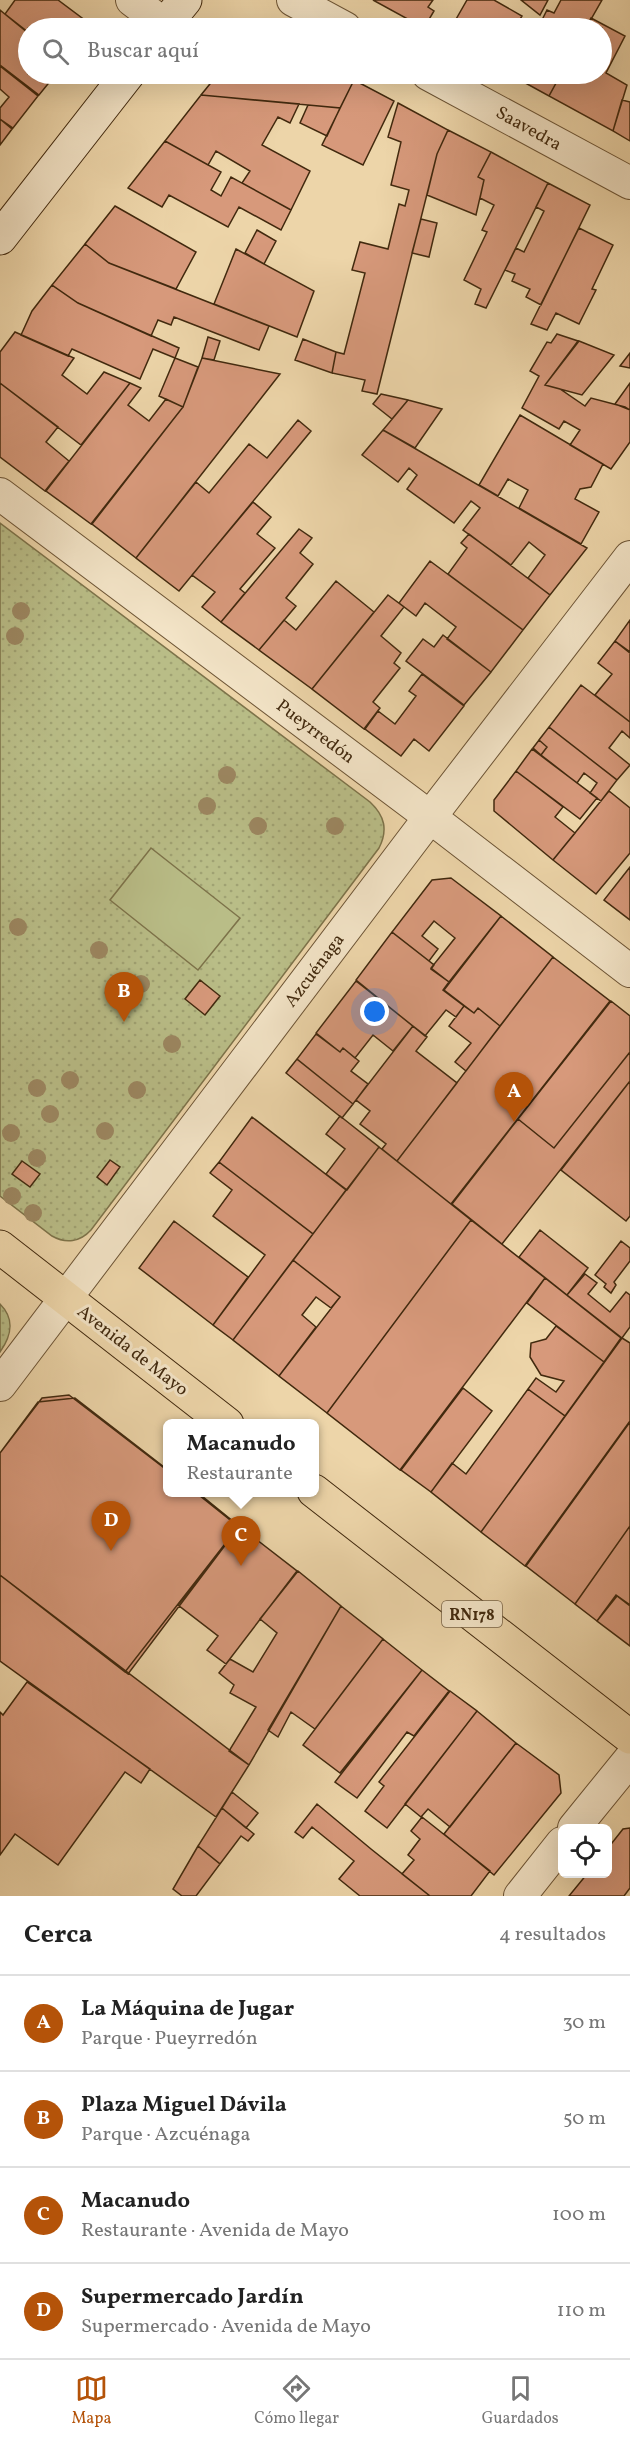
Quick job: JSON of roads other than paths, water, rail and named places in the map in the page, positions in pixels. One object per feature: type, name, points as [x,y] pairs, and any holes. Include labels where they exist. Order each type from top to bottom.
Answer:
[{"type":"main road","points":[[171,18],[185,0]]},
{"type":"main road","points":[[0,238],[120,84]]},
{"type":"main road","name":"Avenida de Mayo","points":[[0,1247],[221,1419]]},
{"type":"main road","name":"RN178","points":[[319,1494],[630,1737]]},
{"type":"street","points":[[132,0],[153,18]]},
{"type":"street","points":[[292,0],[326,18]]},
{"type":"street","name":"Saavedra","points":[[447,84],[630,183]]},
{"type":"street","name":"Pueyrredón","points":[[0,494],[430,817],[630,971]]},
{"type":"street","name":"Azcuénaga","points":[[0,1385],[630,556]]},
{"type":"street","points":[[577,1824],[630,1759]]},
{"type":"street","points":[[520,1896],[558,1848]]},
{"type":"place","name":"Plaza Miguel Dávila","points":[[124,1022]]},
{"type":"place","name":"La Máquina de Jugar","points":[[514,1122]]},
{"type":"place","name":"Supermercado Jardín","points":[[111,1551]]},
{"type":"place","name":"Macanudo","points":[[241,1566]]}]
